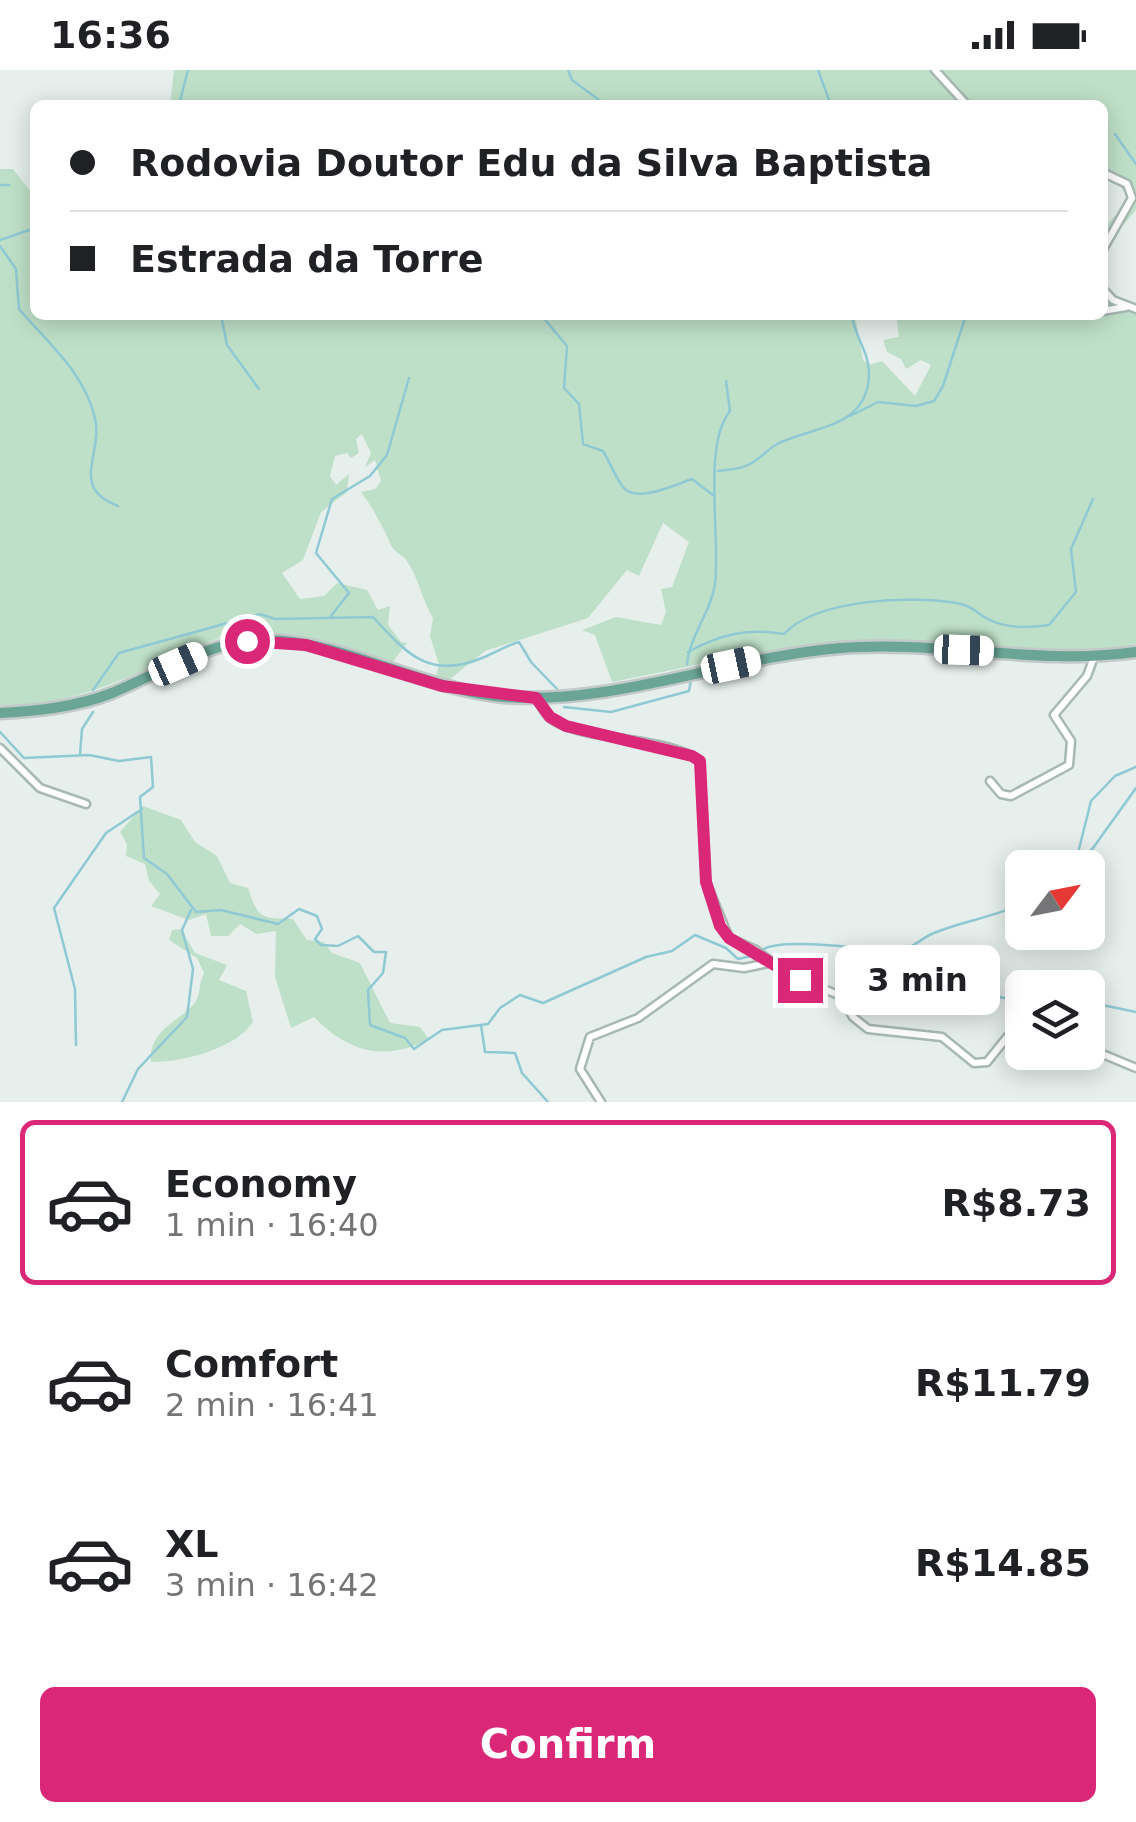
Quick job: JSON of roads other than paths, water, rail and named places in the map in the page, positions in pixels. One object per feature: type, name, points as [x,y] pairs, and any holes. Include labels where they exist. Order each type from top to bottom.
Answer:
[{"type":"main road","points":[[0,713],[91,700],[200,654],[262,640],[306,645],[442,686],[536,698],[595,692],[839,648],[1094,656],[1136,652]]},
{"type":"street","points":[[936,70],[963,100]]},
{"type":"street","points":[[1108,175],[1127,184],[1132,198],[1108,240]]},
{"type":"street","points":[[1108,292],[1132,308]]},
{"type":"street","points":[[990,782],[1001,794],[1011,796],[1069,764],[1071,742],[1054,715],[1087,676],[1094,656]]},
{"type":"street","points":[[536,698],[550,717],[566,726],[621,736],[700,761],[706,882],[713,908],[729,938],[841,996],[853,1016],[868,1029],[942,1037],[974,1063],[987,1062],[1005,1040]]},
{"type":"street","points":[[0,748],[40,788],[86,804]]},
{"type":"street","points":[[601,1102],[580,1069],[590,1038],[638,1018],[713,964],[744,968],[769,962]]},
{"type":"street","points":[[1105,1055],[1136,1068]]},
{"type":"waterway","points":[[180,100],[188,70]]},
{"type":"waterway","points":[[568,70],[572,80],[599,100]]},
{"type":"waterway","points":[[818,70],[829,100]]},
{"type":"waterway","points":[[1115,134],[1136,164]]},
{"type":"waterway","points":[[0,185],[9,185]]},
{"type":"waterway","points":[[0,240],[30,230]]},
{"type":"waterway","points":[[0,246],[16,269],[19,309],[83,386],[95,418],[91,480],[103,499],[118,506]]},
{"type":"waterway","points":[[222,320],[227,345],[259,389]]},
{"type":"waterway","points":[[545,320],[567,346],[564,388],[579,404],[583,444],[603,451],[623,487],[629,492],[646,493],[692,479],[713,495]]},
{"type":"waterway","points":[[718,471],[748,465],[779,443],[838,422],[860,404],[867,391],[869,373],[853,320]]},
{"type":"waterway","points":[[850,416],[878,402],[916,406],[934,401],[943,386],[964,320]]},
{"type":"waterway","points":[[331,616],[349,593],[316,553],[332,499],[370,476],[387,455],[409,378]]},
{"type":"waterway","points":[[687,664],[715,584],[715,469],[722,426],[730,411],[726,381]]},
{"type":"waterway","points":[[688,652],[735,634],[784,634],[799,622],[843,606],[893,600],[961,604],[1010,626],[1049,625],[1076,592],[1071,549],[1093,499]]},
{"type":"waterway","points":[[93,690],[119,653],[260,614],[275,619],[373,617],[420,660],[447,666],[482,658],[519,642],[531,662],[557,689]]},
{"type":"waterway","points":[[564,707],[611,712],[689,691],[691,680]]},
{"type":"waterway","points":[[80,754],[82,729],[93,712]]},
{"type":"waterway","points":[[0,732],[24,758],[89,755],[119,761],[151,757],[153,787],[140,797],[144,858],[167,874],[196,912],[221,910],[278,924],[299,909],[317,916],[322,929],[315,939],[321,945],[338,946],[358,936],[374,952],[386,952],[383,973],[368,990],[370,1025],[405,1038],[414,1049],[442,1030],[488,1024],[500,1008],[520,995],[543,1003],[646,957],[672,951],[695,935],[726,948],[738,959],[756,955]]},
{"type":"waterway","points":[[1079,850],[1091,801],[1115,776],[1136,767]]},
{"type":"waterway","points":[[1091,850],[1136,788]]},
{"type":"waterway","points":[[76,1045],[75,989],[54,908],[106,833],[142,809]]},
{"type":"waterway","points":[[122,1102],[138,1069],[187,1017],[193,969],[182,930],[191,910]]},
{"type":"waterway","points":[[762,950],[788,944],[903,949],[934,933],[1005,910]]},
{"type":"waterway","points":[[895,951],[928,969],[967,979],[993,996],[1005,998]]},
{"type":"waterway","points":[[1105,1006],[1136,1012]]},
{"type":"waterway","points":[[481,1025],[485,1052],[515,1053],[522,1073],[548,1102]]}]
